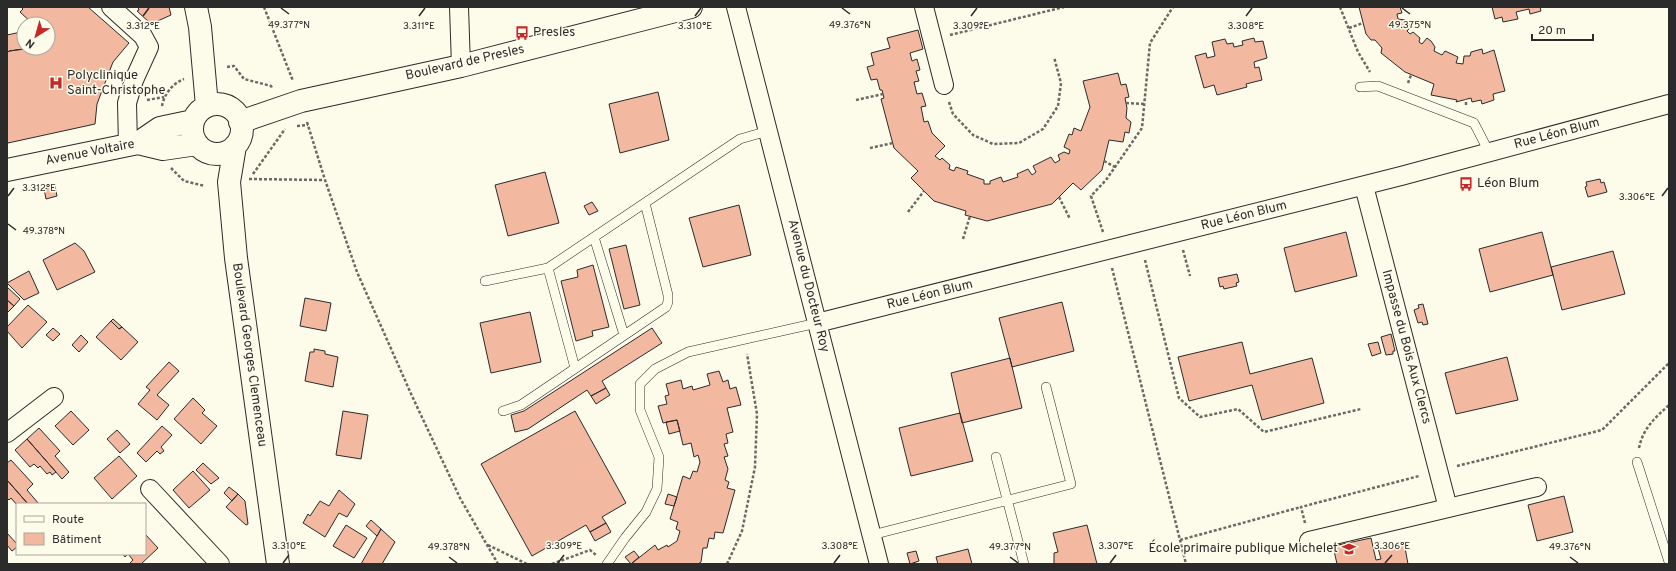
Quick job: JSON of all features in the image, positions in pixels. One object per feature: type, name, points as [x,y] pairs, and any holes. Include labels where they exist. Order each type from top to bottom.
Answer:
[{"type":"street","points":[[111,7],[143,36],[149,47],[134,80],[127,103],[133,144],[160,128],[208,111],[231,108],[237,114],[240,122],[241,135],[235,146],[224,152],[204,148]]},
{"type":"street","points":[[459,7],[461,66]]},
{"type":"street","name":"Boulevard de Presles","points":[[240,122],[301,101],[461,66],[691,7]]},
{"type":"street","name":"Avenue du Docteur Roy","points":[[736,7],[879,564]]},
{"type":"street","points":[[924,7],[944,85]]},
{"type":"street","points":[[198,17],[208,111],[194,136],[229,182]]},
{"type":"street","name":"Rue Léon Blum","points":[[818,323],[1364,186],[1669,104]]},
{"type":"street","name":"Avenue Voltaire","points":[[7,170],[133,144],[163,149],[204,148]]},
{"type":"street","name":"Boulevard Georges Clemenceau","points":[[235,146],[229,182],[236,258],[278,564]]},
{"type":"street","name":"Impasse du Bois Aux Clercs","points":[[1364,186],[1448,508]]},
{"type":"street","points":[[7,433],[54,397]]},
{"type":"street","points":[[1309,541],[1537,487]]},
{"type":"street","points":[[150,489],[220,564]]},
{"type":"lane","points":[[1360,87],[1378,86],[1474,122],[1490,152]]},
{"type":"lane","points":[[485,281],[548,268],[740,139],[768,131]]},
{"type":"lane","points":[[503,410],[521,405],[666,307],[668,296],[645,203]]},
{"type":"lane","points":[[594,237],[624,335]]},
{"type":"lane","points":[[548,268],[575,368]]},
{"type":"lane","points":[[607,564],[624,538],[646,512],[657,489],[659,457],[640,410],[640,384],[655,369],[688,352],[818,323]]},
{"type":"lane","points":[[872,535],[1071,484],[1046,387]]},
{"type":"lane","points":[[996,457],[1024,564]]},
{"type":"lane","points":[[1637,462],[1669,562]]},
{"type":"path","points":[[264,7],[301,101],[325,180],[358,272],[412,396],[460,498],[498,564]]},
{"type":"path","points":[[932,40],[1064,7]]},
{"type":"path","points":[[1173,7],[1150,43],[1142,128],[1106,180],[1091,196],[1108,250],[1186,564]]},
{"type":"path","points":[[1340,7],[1358,52],[1378,86]]},
{"type":"path","points":[[1349,28],[1364,23]]},
{"type":"path","points":[[944,85],[953,114],[973,135],[993,144],[1018,143],[1043,130],[1058,106],[1061,83],[1054,57]]},
{"type":"path","points":[[227,67],[234,66],[244,79],[271,86],[273,90]]},
{"type":"path","points":[[161,110],[164,98],[177,81],[190,77]]},
{"type":"path","points":[[856,100],[883,94]]},
{"type":"path","points":[[1126,103],[1144,104]]},
{"type":"path","points":[[286,127],[249,179],[325,180]]},
{"type":"path","points":[[870,148],[893,143]]},
{"type":"path","points":[[1104,161],[1115,167]]},
{"type":"path","points":[[168,162],[171,169],[184,181],[205,186]]},
{"type":"path","points":[[908,212],[924,192]]},
{"type":"path","points":[[1059,197],[1070,219]]},
{"type":"path","points":[[963,239],[970,216]]},
{"type":"path","points":[[1178,232],[1190,276]]},
{"type":"path","points":[[1140,242],[1179,398],[1200,417],[1238,409],[1264,432],[1362,409]]},
{"type":"path","points":[[727,564],[742,530],[755,467],[757,414],[744,340]]},
{"type":"path","points":[[1180,540],[1438,471],[1602,430],[1669,363]]},
{"type":"path","points":[[1637,462],[1641,439],[1648,424],[1669,405]]},
{"type":"path","points":[[1300,508],[1309,541]]},
{"type":"path","points":[[487,545],[527,564]]},
{"type":"path","points":[[552,564],[590,550],[607,564]]},
{"type":"building","name":"Polyclinique Saint-Christophe","points":[[21,7],[88,7],[129,43],[113,62],[97,104],[95,124],[8,143],[7,53],[9,51],[16,50],[16,56],[56,56],[56,16],[24,16],[20,12],[23,9]]},
{"type":"building","points":[[138,7],[169,7],[171,15],[151,24],[137,11],[139,10]]},
{"type":"building","points":[[1359,7],[1400,7],[1402,13],[1397,14],[1398,19],[1405,20],[1411,27],[1407,31],[1410,34],[1413,32],[1420,38],[1419,42],[1422,44],[1427,38],[1435,47],[1434,51],[1442,55],[1445,51],[1458,57],[1456,63],[1463,64],[1464,56],[1470,56],[1471,52],[1482,49],[1483,54],[1494,50],[1505,91],[1493,94],[1494,100],[1482,104],[1481,100],[1472,102],[1471,98],[1456,102],[1457,100],[1431,95],[1434,84],[1405,72],[1381,53],[1382,48],[1375,40],[1371,40],[1366,34]]},
{"type":"building","points":[[1492,7],[1540,7],[1541,11],[1530,14],[1529,9],[1516,12],[1518,19],[1503,22],[1502,17],[1495,19]]},
{"type":"building","points":[[918,30],[923,49],[910,53],[912,61],[917,59],[920,70],[916,71],[919,81],[914,82],[917,94],[922,93],[926,106],[921,107],[924,122],[928,121],[932,133],[945,146],[935,156],[940,160],[942,158],[950,165],[949,169],[954,171],[956,167],[968,171],[967,174],[984,180],[984,184],[990,184],[990,181],[1001,177],[1003,182],[1018,177],[1017,174],[1028,169],[1032,175],[1036,172],[1033,166],[1051,157],[1055,163],[1060,160],[1058,155],[1064,152],[1069,154],[1070,150],[1064,147],[1069,134],[1072,135],[1074,128],[1081,131],[1090,107],[1083,81],[1118,73],[1121,85],[1126,84],[1129,97],[1125,98],[1127,108],[1126,118],[1131,122],[1129,133],[1125,132],[1123,142],[1109,140],[1102,170],[1081,190],[1073,183],[1052,204],[987,221],[965,215],[966,211],[934,201],[911,178],[918,171],[894,148],[881,99],[884,98],[882,90],[880,90],[877,79],[871,80],[867,67],[874,65],[871,53],[890,48],[887,38]]},
{"type":"building","points":[[16,33],[16,50],[9,51],[7,53],[7,35]]},
{"type":"building","points":[[1254,38],[1255,42],[1263,41],[1267,58],[1254,62],[1255,68],[1259,67],[1262,80],[1246,84],[1247,87],[1217,95],[1214,85],[1204,88],[1195,56],[1206,53],[1207,58],[1215,56],[1212,42],[1225,39],[1227,44],[1233,43],[1234,47],[1243,45],[1242,41]]},
{"type":"building","points":[[658,92],[669,140],[620,153],[609,104]]},
{"type":"building","points":[[545,172],[559,223],[508,236],[495,185]]},
{"type":"building","points":[[1600,179],[1601,183],[1604,182],[1607,192],[1588,197],[1585,187],[1587,186],[1586,182]]},
{"type":"building","points":[[55,186],[57,196],[46,199],[44,189]]},
{"type":"building","points":[[592,202],[598,211],[589,215],[584,206]]},
{"type":"building","points":[[739,205],[751,255],[703,267],[689,218]]},
{"type":"building","points":[[1346,232],[1357,276],[1295,292],[1284,248]]},
{"type":"building","points":[[1542,232],[1553,275],[1490,292],[1479,249]]},
{"type":"building","points":[[75,243],[84,251],[95,272],[57,290],[43,260]]},
{"type":"building","points":[[626,245],[640,305],[624,309],[609,249]]},
{"type":"building","points":[[1613,251],[1625,294],[1562,310],[1551,267]]},
{"type":"building","points":[[593,265],[609,327],[592,331],[593,336],[576,341],[561,281],[578,277],[577,270]]},
{"type":"building","points":[[29,271],[39,293],[24,300],[7,283]]},
{"type":"building","points":[[1237,274],[1239,282],[1236,283],[1237,286],[1224,289],[1223,286],[1220,287],[1218,278]]},
{"type":"building","points":[[7,287],[20,299],[14,306],[7,300]]},
{"type":"building","points":[[305,298],[331,303],[326,331],[300,326]]},
{"type":"building","points":[[7,300],[14,306],[7,313]]},
{"type":"building","points":[[1062,302],[1074,351],[1012,367],[999,318]]},
{"type":"building","points":[[1423,304],[1428,324],[1423,325],[1422,322],[1418,323],[1414,310],[1419,308],[1418,305]]},
{"type":"building","points":[[28,305],[47,322],[22,348],[7,331],[7,327]]},
{"type":"building","points":[[530,312],[541,362],[491,373],[480,323]]},
{"type":"building","points":[[113,319],[122,327],[119,329],[111,321]]},
{"type":"building","points":[[111,321],[119,329],[122,327],[138,342],[121,360],[96,337]]},
{"type":"building","points":[[53,328],[60,334],[53,341],[46,335]]},
{"type":"building","points":[[652,328],[662,343],[602,381],[606,388],[591,396],[587,390],[528,429],[515,432],[511,415],[524,411]]},
{"type":"building","points":[[1391,334],[1395,351],[1393,351],[1393,354],[1386,355],[1381,337]]},
{"type":"building","points":[[81,335],[88,342],[79,352],[72,345]]},
{"type":"building","points":[[1242,342],[1250,374],[1312,358],[1324,403],[1262,420],[1252,385],[1189,401],[1178,357]]},
{"type":"building","points":[[1378,342],[1381,353],[1372,356],[1368,344]]},
{"type":"building","points":[[314,349],[325,351],[325,354],[338,357],[333,387],[305,381],[310,352],[314,352]]},
{"type":"building","points":[[1507,357],[1518,400],[1456,414],[1445,373]]},
{"type":"building","points":[[1010,358],[1022,408],[962,423],[951,373]]},
{"type":"building","points":[[169,362],[179,371],[157,395],[169,405],[157,420],[138,404],[150,390],[146,387]]},
{"type":"building","points":[[719,371],[723,382],[728,380],[730,389],[736,387],[741,405],[727,408],[733,432],[726,434],[728,443],[724,444],[728,456],[724,457],[728,469],[725,480],[729,482],[727,488],[735,490],[723,533],[715,532],[714,539],[709,538],[707,548],[703,548],[701,562],[698,564],[631,564],[655,545],[658,550],[667,545],[668,547],[677,541],[680,531],[676,529],[678,522],[670,519],[683,476],[690,479],[693,471],[697,472],[700,462],[698,455],[694,457],[691,443],[683,445],[677,420],[663,423],[658,406],[667,404],[665,396],[669,395],[666,384],[681,380],[683,389],[692,386],[693,390],[710,385],[707,374]]},
{"type":"building","points":[[606,388],[610,395],[596,404],[591,396]]},
{"type":"building","points":[[193,398],[205,410],[202,413],[217,426],[201,444],[174,419]]},
{"type":"building","points":[[71,411],[89,430],[73,445],[55,426]]},
{"type":"building","points":[[343,411],[368,415],[361,459],[336,455]]},
{"type":"building","points":[[575,411],[626,503],[602,517],[606,523],[590,532],[586,525],[532,556],[481,464]]},
{"type":"building","points":[[960,413],[973,461],[911,476],[899,428]]},
{"type":"building","points":[[677,420],[680,431],[669,434],[666,422]]},
{"type":"building","points":[[162,426],[172,435],[161,447],[164,451],[160,454],[157,451],[146,462],[137,453]]},
{"type":"building","points":[[39,428],[60,451],[55,456],[69,472],[62,479],[27,439]]},
{"type":"building","points":[[117,430],[130,444],[120,453],[107,439]]},
{"type":"building","points":[[27,439],[56,472],[52,475],[50,472],[47,474],[40,466],[38,468],[34,464],[30,467],[15,450]]},
{"type":"building","points":[[119,456],[137,476],[112,499],[94,478]]},
{"type":"building","points":[[11,460],[33,484],[27,490],[38,503],[27,503],[7,480],[7,463]]},
{"type":"building","points":[[203,463],[219,478],[211,484],[196,470]]},
{"type":"building","points":[[193,471],[210,490],[189,508],[173,490]]},
{"type":"building","points":[[7,480],[27,503],[16,504],[11,498],[9,500],[7,498]]},
{"type":"building","points":[[229,487],[238,494],[232,501],[224,493]]},
{"type":"building","points":[[339,490],[355,504],[347,517],[339,513],[325,537],[303,523],[308,514],[310,516],[320,501],[329,506]]},
{"type":"building","points":[[238,494],[245,501],[248,524],[246,525],[226,507]]},
{"type":"building","points":[[668,494],[677,497],[674,506],[665,504]]},
{"type":"building","points":[[1564,496],[1573,532],[1537,541],[1528,505]]},
{"type":"building","points":[[371,520],[381,529],[377,536],[366,526]]},
{"type":"building","points":[[606,523],[611,532],[595,541],[590,532]]},
{"type":"building","points":[[346,525],[367,538],[354,558],[333,546]]},
{"type":"building","points":[[1087,525],[1097,564],[1054,564],[1054,553],[1058,552],[1053,533]]},
{"type":"building","points":[[381,529],[395,542],[382,564],[361,564]]},
{"type":"building","points":[[7,533],[16,543],[16,548],[12,551],[7,545]]},
{"type":"building","points":[[146,535],[158,548],[141,564],[129,564],[133,560],[129,555],[146,555]]},
{"type":"building","name":"École primaire publique Michelet","points":[[1371,538],[1376,560],[1381,559],[1378,548],[1404,542],[1408,564],[1337,564],[1333,546]]},
{"type":"building","points":[[968,549],[972,564],[938,564],[936,557]]},
{"type":"building","points":[[634,551],[639,557],[631,564],[625,557]]},
{"type":"building","points":[[916,551],[919,561],[910,564],[907,553]]},
{"type":"place","name":"Presles","points":[[522,33]]},
{"type":"place","name":"Polyclinique Saint-Christophe","points":[[56,83]]},
{"type":"place","name":"Léon Blum","points":[[1466,184]]},
{"type":"place","name":"École primaire publique Michelet","points":[[1349,549]]}]
